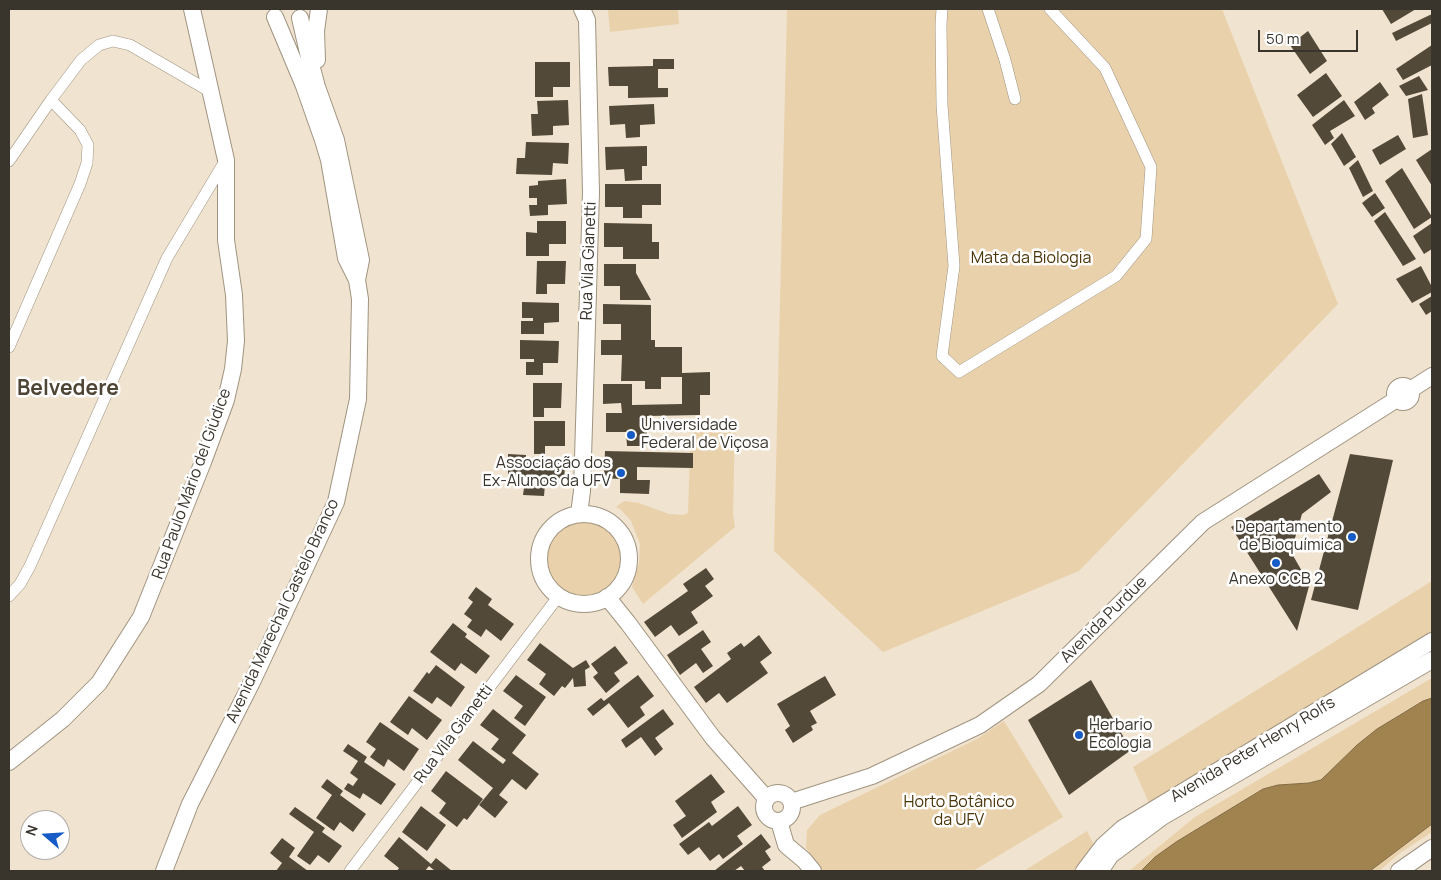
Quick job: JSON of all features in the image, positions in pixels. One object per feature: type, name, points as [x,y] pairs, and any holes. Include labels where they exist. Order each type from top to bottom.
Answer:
[{"type":"street","name":"Rua Paulo Mário del Giúdice","points":[[9,762],[63,719],[99,683],[141,617],[226,400],[233,369],[236,342],[234,295],[226,240],[226,160],[192,9]]},
{"type":"street","points":[[317,87],[316,31],[319,9]]},
{"type":"street","name":"Rua Vila Gianetti","points":[[579,514],[582,491],[590,192],[587,20],[582,9]]},
{"type":"street","points":[[942,9],[942,104],[954,266],[942,356],[959,372],[1116,276],[1146,239],[1151,167],[1105,68],[1050,9]]},
{"type":"street","points":[[988,9],[1005,60],[1015,99]]},
{"type":"street","points":[[272,13],[288,22],[303,13]]},
{"type":"street","name":"Avenida Marechal Castelo Branco","points":[[164,871],[190,804],[252,682],[336,502],[358,399],[360,299],[357,280],[346,258],[323,140],[304,86],[272,13]]},
{"type":"street","name":"Avenida Marechal Castelo Branco","points":[[303,13],[308,53],[317,87],[336,140],[361,260],[357,280]]},
{"type":"street","points":[[9,161],[81,60],[99,45],[113,41],[130,45],[211,92]]},
{"type":"street","points":[[9,347],[80,184],[87,163],[88,144],[80,130],[51,100]]},
{"type":"street","points":[[9,596],[20,584],[30,566],[167,258],[226,160]]},
{"type":"street","name":"Avenida Purdue","points":[[791,802],[872,776],[980,725],[1039,684],[1203,522],[1397,399],[1395,391],[1398,387],[1406,386],[1410,390],[1432,376]]},
{"type":"street","points":[[579,514],[593,514],[607,520],[618,529],[626,541],[629,556],[627,570],[622,583],[607,597],[591,604],[568,602],[558,597],[548,587],[541,575],[538,562],[539,548],[545,535],[554,525],[566,517],[579,514]]},
{"type":"street","name":"Rua Vila Gianetti","points":[[350,871],[558,597]]},
{"type":"street","points":[[607,597],[628,622],[713,738],[766,798]]},
{"type":"street","name":"Avenida Peter Henry Rolfs","points":[[1084,871],[1103,846],[1123,828],[1432,641]]},
{"type":"street","name":"Avenida Peter Henry Rolfs","points":[[1100,871],[1111,856],[1162,817],[1432,660]]},
{"type":"street","points":[[778,793],[786,796],[791,802],[790,815],[787,818],[779,822],[766,816],[763,807],[766,798],[770,795],[778,793]]},
{"type":"street","points":[[779,822],[786,845],[804,860],[813,871]]},
{"type":"street","points":[[1399,871],[1432,848]]},
{"type":"green space","points":[[608,9],[678,9],[679,24],[610,32]]},
{"type":"green space","name":"Mata da Biologia","points":[[787,9],[1222,9],[1338,304],[1079,571],[883,652],[774,551]]},
{"type":"green space","points":[[691,422],[735,423],[733,514],[735,527],[643,604],[632,587],[639,563],[640,544],[631,521],[616,507],[624,501],[639,503],[669,514],[683,515],[688,513]]},
{"type":"green space","points":[[593,521],[606,527],[617,538],[623,551],[621,574],[606,591],[593,597],[577,597],[564,591],[549,574],[547,551],[553,538],[570,523]]},
{"type":"green space","points":[[1432,581],[1432,633],[1149,803],[1133,767]]},
{"type":"green space","points":[[1432,678],[1432,698],[1400,714],[1357,745],[1321,780],[1309,783],[1278,785],[1263,789],[1176,842],[1155,857],[1141,871],[1129,871],[1195,817]]},
{"type":"green space","name":"Horto Botânico da UFV","points":[[1004,721],[1063,817],[973,871],[823,871],[806,848],[807,830],[820,815],[977,739]]},
{"type":"green space","points":[[1432,824],[1432,832],[1400,853],[1379,871],[1370,871]]},
{"type":"green space","points":[[1087,831],[1095,847],[1078,871],[1024,871]]},
{"type":"shaded area","points":[[1432,698],[1432,824],[1370,871],[1141,871],[1155,857],[1176,842],[1263,789],[1278,785],[1309,783],[1321,780],[1357,745],[1377,729],[1423,701]]},
{"type":"building","points":[[1382,9],[1416,9],[1391,24]]},
{"type":"building","points":[[1432,14],[1432,23],[1396,41],[1392,33]]},
{"type":"building","points":[[1308,31],[1327,61],[1310,74],[1290,45]]},
{"type":"building","points":[[1432,45],[1432,65],[1403,80],[1396,69]]},
{"type":"building","points":[[653,59],[674,59],[674,69],[658,69],[658,88],[668,88],[668,97],[628,98],[628,86],[609,86],[608,67],[653,66]]},
{"type":"building","points":[[535,62],[570,62],[570,87],[553,87],[553,97],[535,97]]},
{"type":"building","points":[[1326,73],[1342,96],[1313,117],[1297,95]]},
{"type":"building","points":[[1419,76],[1428,90],[1406,96],[1399,86]]},
{"type":"building","points":[[1380,82],[1389,95],[1372,108],[1375,113],[1365,120],[1354,102]]},
{"type":"building","points":[[1422,94],[1428,135],[1413,138],[1408,99]]},
{"type":"building","points":[[568,100],[569,125],[553,126],[553,135],[532,136],[531,114],[538,114],[537,101]]},
{"type":"building","points":[[1344,100],[1355,116],[1330,131],[1334,138],[1325,145],[1312,125]]},
{"type":"building","points":[[654,104],[655,124],[640,125],[640,137],[626,138],[625,124],[610,125],[609,106]]},
{"type":"building","points":[[1342,133],[1356,157],[1344,166],[1331,144]]},
{"type":"building","points":[[1398,135],[1406,149],[1380,165],[1372,150]]},
{"type":"building","points":[[526,142],[569,143],[568,164],[553,163],[552,175],[516,174],[517,158],[525,158]]},
{"type":"building","points":[[647,146],[647,166],[642,166],[642,180],[625,181],[624,169],[606,170],[605,147]]},
{"type":"building","points":[[1432,149],[1432,186],[1416,160]]},
{"type":"building","points":[[1358,160],[1373,191],[1363,197],[1349,168]]},
{"type":"building","points":[[1402,168],[1432,217],[1414,229],[1385,181]]},
{"type":"building","points":[[566,179],[567,204],[548,205],[548,215],[530,216],[529,205],[537,205],[537,198],[529,198],[529,186],[538,185],[538,181]]},
{"type":"building","points":[[605,184],[661,184],[661,205],[642,205],[642,218],[623,218],[623,207],[605,207]]},
{"type":"building","points":[[1375,193],[1385,208],[1372,217],[1362,203]]},
{"type":"building","points":[[1385,212],[1416,259],[1403,266],[1374,221]]},
{"type":"building","points":[[537,221],[566,221],[566,244],[549,244],[549,256],[526,256],[526,232],[537,233]]},
{"type":"building","points":[[604,223],[652,224],[652,242],[659,242],[659,259],[623,259],[623,247],[604,247]]},
{"type":"building","points":[[1432,223],[1432,249],[1424,254],[1413,236]]},
{"type":"building","points":[[537,261],[566,261],[565,284],[547,284],[547,294],[536,294]]},
{"type":"building","points":[[604,264],[636,264],[636,273],[651,300],[620,300],[620,286],[604,286]]},
{"type":"building","points":[[1421,266],[1432,287],[1432,292],[1412,303],[1396,279]]},
{"type":"building","points":[[1432,296],[1432,311],[1426,315],[1419,304]]},
{"type":"building","points":[[522,302],[559,303],[559,322],[544,323],[544,334],[521,334],[521,321],[533,321],[533,318],[522,318]]},
{"type":"building","points":[[603,304],[651,305],[651,340],[655,340],[655,347],[682,347],[682,373],[710,372],[710,395],[700,395],[700,415],[647,416],[647,446],[627,446],[626,432],[606,432],[606,413],[622,413],[621,403],[603,404],[603,384],[632,384],[632,405],[682,404],[682,377],[661,377],[661,389],[645,389],[645,381],[621,381],[622,355],[601,355],[601,340],[621,340],[621,324],[603,324]]},
{"type":"building","points":[[520,340],[559,341],[558,363],[543,363],[543,375],[526,375],[526,362],[534,362],[534,359],[520,359]]},
{"type":"building","points":[[533,383],[562,383],[561,408],[544,408],[544,417],[533,417]]},
{"type":"building","points":[[534,421],[565,421],[565,446],[545,446],[545,454],[534,454]]},
{"type":"building","name":"Associação dos Ex-Alunos da UFV","points":[[605,451],[693,453],[693,468],[637,467],[637,480],[650,480],[649,494],[620,493],[620,479],[604,478]]},
{"type":"building","points":[[508,454],[526,455],[526,460],[565,461],[564,485],[545,484],[544,496],[523,495],[524,488],[532,488],[532,477],[508,477]]},
{"type":"building","name":"Departamento de Bioquímica","points":[[1350,454],[1393,460],[1358,610],[1311,600]]},
{"type":"building","name":"Anexo CCB 2","points":[[1319,474],[1331,492],[1302,514],[1291,552],[1303,573],[1312,575],[1297,631],[1231,527]]},
{"type":"building","points":[[706,568],[714,579],[705,586],[713,596],[691,612],[698,623],[679,636],[671,625],[655,637],[644,622],[688,591],[683,584]]},
{"type":"building","points":[[476,587],[492,599],[488,605],[514,624],[501,641],[486,629],[481,637],[467,627],[472,620],[464,614],[473,602],[468,598]]},
{"type":"building","points":[[453,623],[467,634],[465,637],[490,656],[476,674],[461,663],[455,671],[430,652]]},
{"type":"building","points":[[703,630],[711,642],[701,649],[713,666],[703,673],[696,663],[680,675],[667,655]]},
{"type":"building","points":[[759,635],[772,653],[760,662],[768,673],[727,703],[719,693],[706,703],[694,687],[731,659],[727,653],[741,643],[744,647]]},
{"type":"building","points":[[540,643],[573,668],[586,660],[590,667],[585,670],[586,686],[574,687],[573,678],[565,688],[562,686],[554,696],[539,684],[546,674],[527,660]]},
{"type":"building","points":[[615,646],[628,663],[614,673],[620,681],[606,693],[593,677],[598,673],[591,664]]},
{"type":"building","points":[[436,665],[465,687],[451,707],[437,697],[432,704],[413,691],[427,672],[429,674]]},
{"type":"building","points":[[516,675],[546,697],[525,726],[514,718],[523,706],[503,691]]},
{"type":"building","points":[[638,675],[654,696],[640,707],[645,715],[628,728],[609,703],[593,716],[587,709],[601,698],[604,701]]},
{"type":"building","points":[[825,676],[836,695],[810,711],[817,723],[811,726],[813,730],[793,743],[785,730],[790,726],[777,704]]},
{"type":"building","name":"Herbario Ecologia","points":[[1091,680],[1131,750],[1069,795],[1028,720]]},
{"type":"building","points":[[409,696],[442,720],[427,740],[412,728],[408,735],[390,722]]},
{"type":"building","points":[[493,709],[526,735],[512,753],[539,774],[526,790],[512,779],[499,795],[508,802],[495,818],[479,805],[493,788],[458,760],[473,741],[503,764],[506,760],[491,749],[499,739],[480,725]]},
{"type":"building","points":[[663,709],[674,724],[655,738],[663,749],[655,756],[641,737],[626,748],[621,740]]},
{"type":"building","points":[[380,722],[419,749],[404,771],[388,759],[384,767],[370,757],[376,749],[366,742]]},
{"type":"building","points":[[348,744],[367,757],[364,762],[396,784],[381,805],[363,793],[360,799],[344,789],[348,783],[353,786],[358,779],[350,773],[358,761],[343,751]]},
{"type":"building","points":[[446,771],[483,799],[467,820],[464,818],[457,827],[439,813],[446,803],[431,791]]},
{"type":"building","points":[[711,774],[725,792],[711,802],[717,812],[682,838],[673,825],[686,816],[675,801]]},
{"type":"building","points":[[327,779],[343,791],[340,795],[366,814],[353,832],[340,822],[334,831],[316,818],[332,795],[321,787]]},
{"type":"building","points":[[421,806],[446,825],[427,851],[402,832]]},
{"type":"building","points":[[738,806],[752,825],[737,836],[743,844],[723,859],[719,854],[710,861],[699,847],[688,855],[679,844],[709,822],[712,826]]},
{"type":"building","points":[[295,807],[325,828],[322,832],[342,846],[329,863],[318,855],[310,865],[297,856],[314,832],[289,814]]},
{"type":"building","points":[[761,834],[771,847],[765,851],[771,860],[762,867],[765,871],[745,871],[741,866],[734,871],[714,871]]},
{"type":"building","points":[[399,837],[431,864],[436,858],[452,871],[435,871],[429,866],[425,871],[397,871],[399,868],[384,856]]},
{"type":"building","points":[[282,838],[295,848],[289,857],[308,871],[276,871],[282,863],[270,853]]},
{"type":"place","name":"Universidade Federal de Viçosa","points":[[631,435]]},
{"type":"place","name":"Associação dos Ex-Alunos da UFV","points":[[621,473]]},
{"type":"place","name":"Departamento de Bioquímica","points":[[1352,537]]},
{"type":"place","name":"Anexo CCB 2","points":[[1276,563]]},
{"type":"place","name":"Herbario Ecologia","points":[[1079,735]]},
{"type":"district","name":"Belvedere","points":[[68,389]]}]
